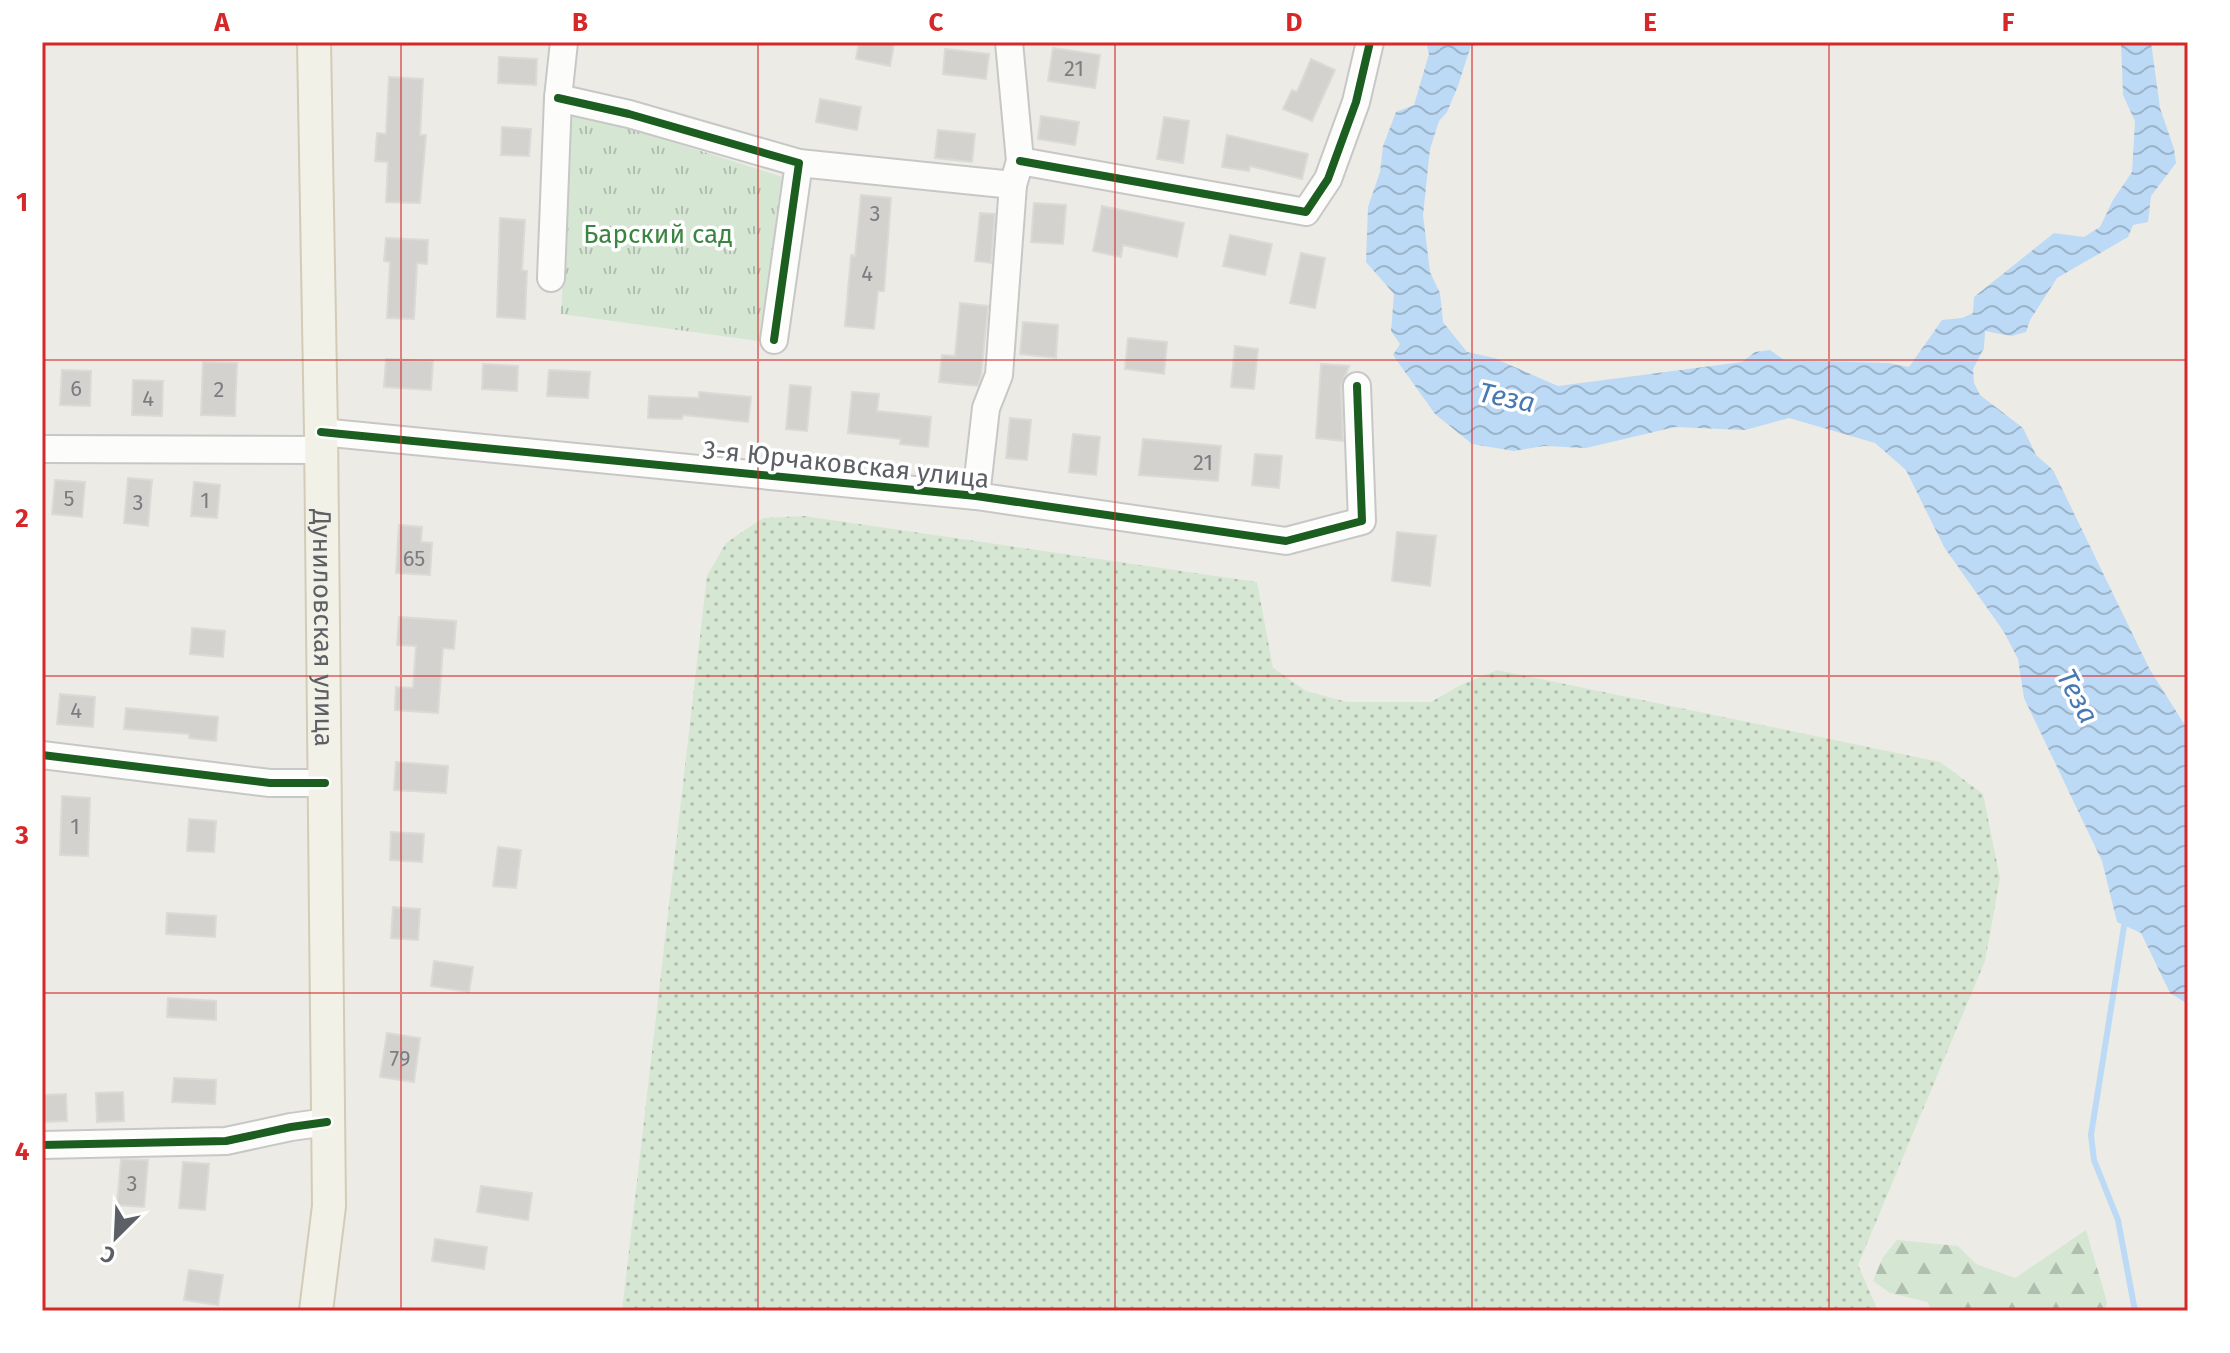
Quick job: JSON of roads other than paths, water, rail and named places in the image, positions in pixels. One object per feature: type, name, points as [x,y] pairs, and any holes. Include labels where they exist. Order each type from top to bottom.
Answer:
[{"type":"main road","name":"Дуниловская улица","points":[[314,42],[329,1206],[316,1311]]},
{"type":"street","points":[[551,278],[558,98],[564,42]]},
{"type":"street","points":[[976,496],[986,408],[999,375],[1017,173],[1006,42]]},
{"type":"street","points":[[558,98],[629,114],[799,163],[1017,173],[1306,212],[1328,179],[1356,102],[1370,42]]},
{"type":"street","points":[[774,340],[799,163]]},
{"type":"street","name":"3-я Юрчаковская улица","points":[[42,449],[321,441],[976,496],[1286,541],[1362,521],[1357,386]]},
{"type":"street","points":[[42,755],[270,783],[325,783]]},
{"type":"street","points":[[42,1145],[226,1141],[327,1122]]},
{"type":"water","name":"Теза","points":[[1426,42],[1472,42],[1458,86],[1447,112],[1439,121],[1430,149],[1423,215],[1430,272],[1440,293],[1443,322],[1467,352],[1494,358],[1558,386],[1742,362],[1755,352],[1770,350],[1784,360],[1889,363],[1909,367],[1942,320],[1962,318],[1973,313],[1974,297],[2054,233],[2084,237],[2100,227],[2132,172],[2135,121],[2123,95],[2121,42],[2151,42],[2160,108],[2176,163],[2151,196],[2148,222],[2133,225],[2128,237],[2057,278],[2030,320],[2026,332],[2011,336],[1985,331],[1984,348],[1973,369],[1974,383],[1980,395],[2023,428],[2036,455],[2053,470],[2150,670],[2188,730],[2188,1004],[2170,993],[2141,933],[2117,922],[2102,861],[2024,698],[2018,659],[2004,632],[1944,547],[1906,470],[1875,443],[1789,418],[1745,430],[1675,427],[1586,448],[1544,446],[1514,451],[1472,444],[1435,414],[1393,355],[1400,344],[1391,331],[1394,294],[1366,262],[1368,207],[1380,172],[1383,146],[1396,112],[1414,105],[1429,54]]},
{"type":"waterway","points":[[2125,920],[2091,1135],[2094,1160],[2118,1220],[2135,1311]]},
{"type":"park label","name":"Барский сад","points":[[658,234]]}]
